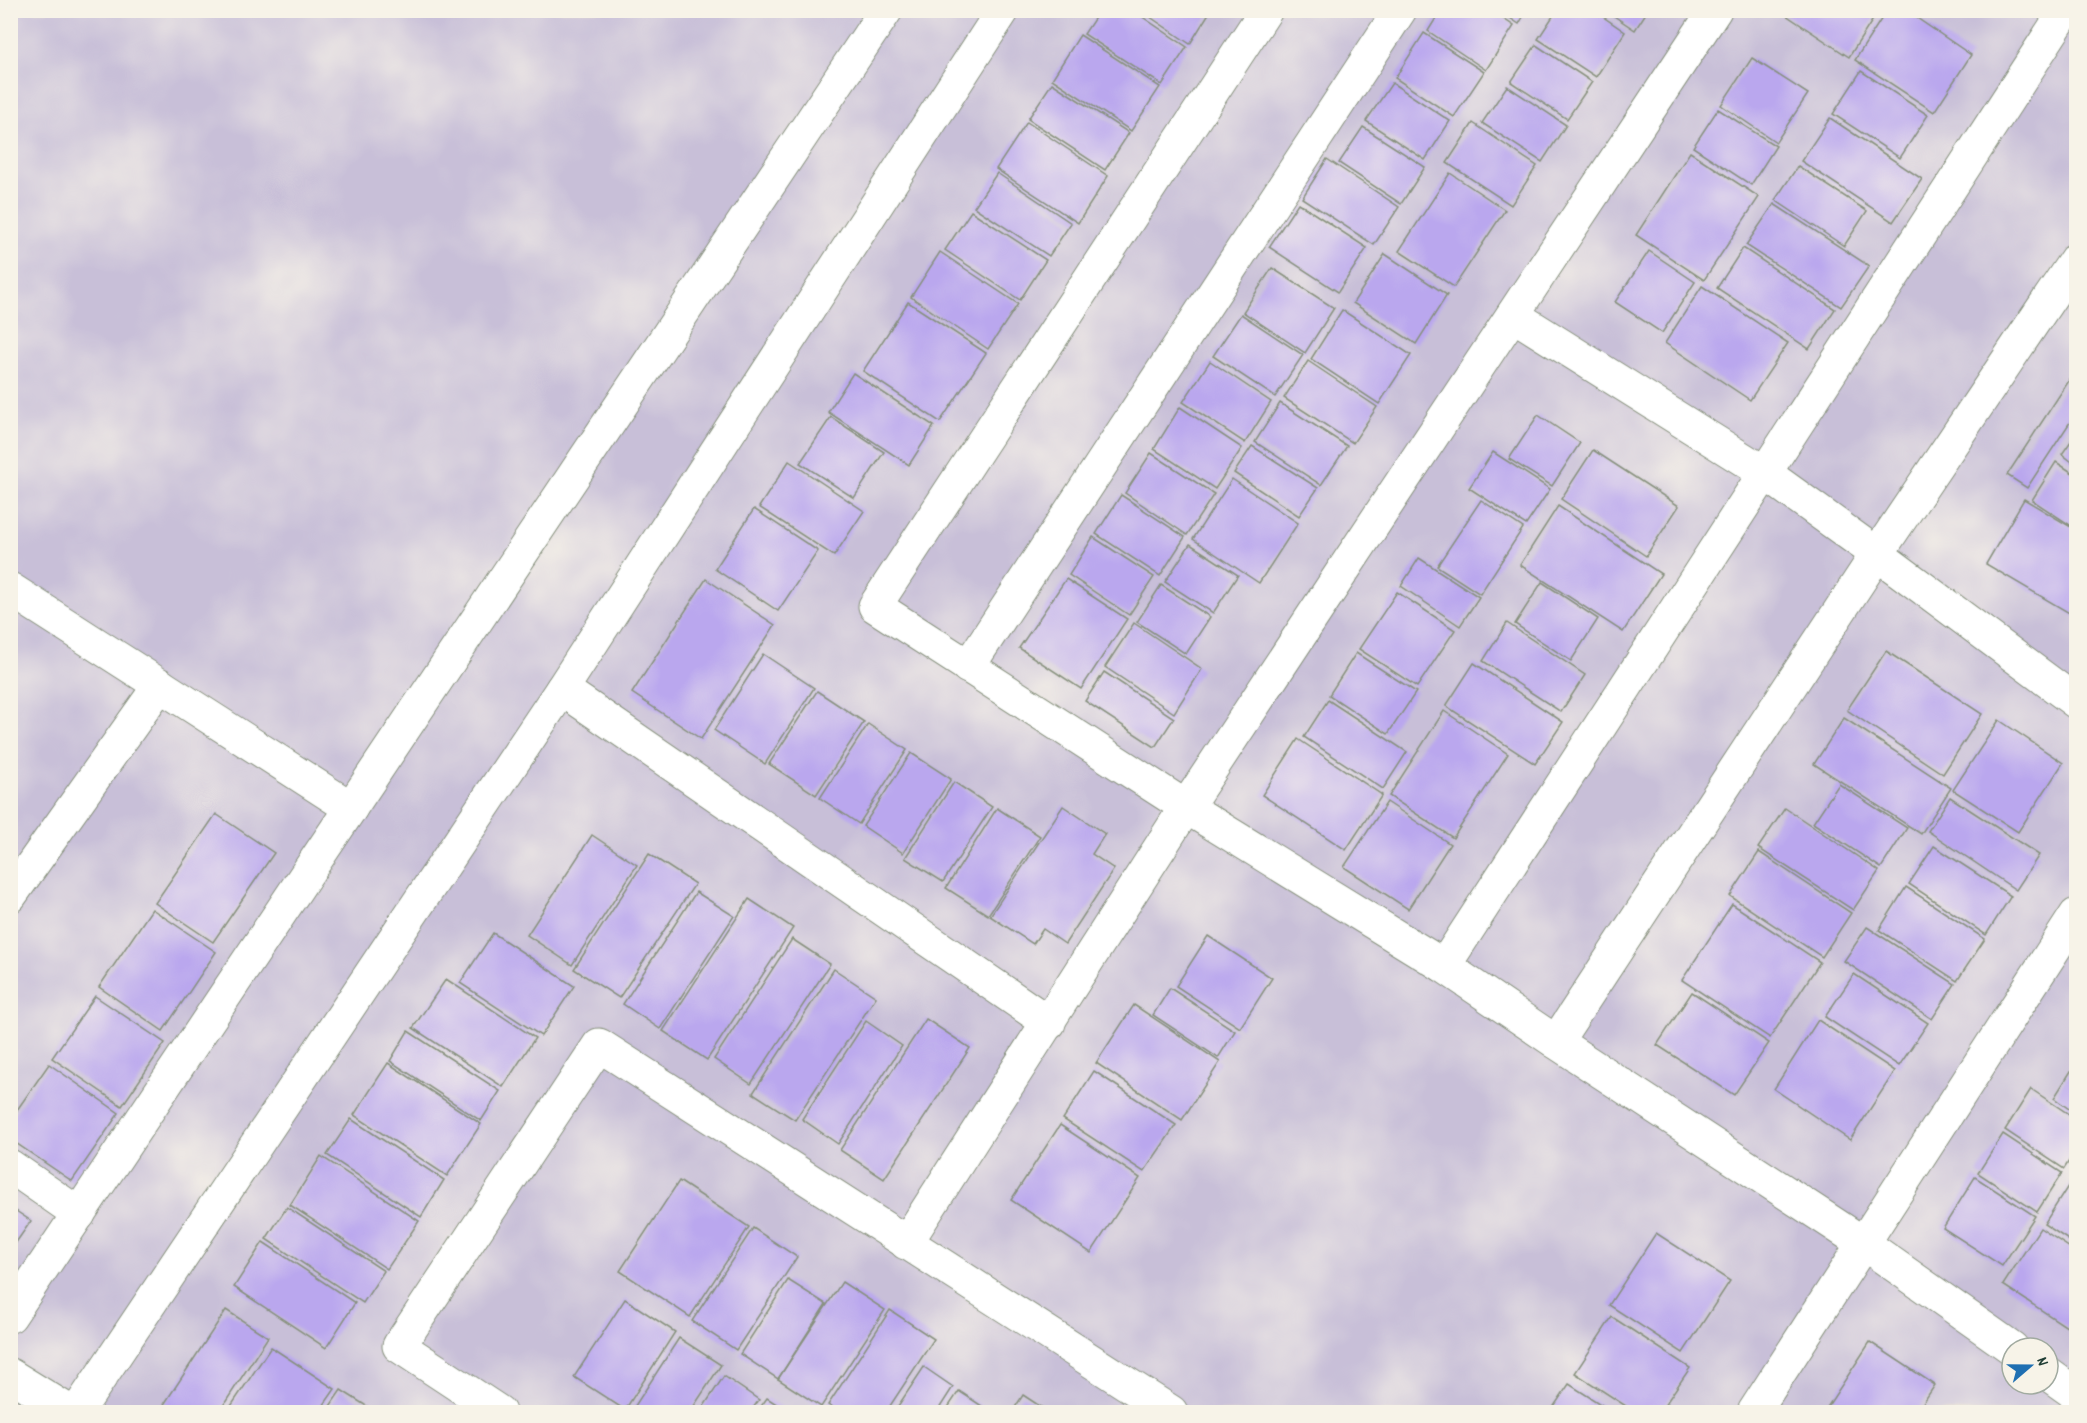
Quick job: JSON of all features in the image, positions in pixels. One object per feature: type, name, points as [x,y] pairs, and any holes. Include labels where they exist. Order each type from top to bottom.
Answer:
[{"type":"street","points":[[10,1316],[886,10]]},
{"type":"street","points":[[77,1413],[562,689],[1003,10]]},
{"type":"street","points":[[1266,10],[875,606],[1186,807],[1444,966],[1863,1243],[2000,1340]]},
{"type":"street","points":[[968,667],[1400,10]]},
{"type":"street","points":[[906,1242],[1186,807],[1715,10]]},
{"type":"street","points":[[1444,966],[2066,10]]},
{"type":"street","points":[[1556,1042],[1877,554],[2076,259]]},
{"type":"street","points":[[1513,315],[1765,473],[2076,702]]},
{"type":"street","points":[[10,589],[351,808]]},
{"type":"street","points":[[10,896],[159,685]]},
{"type":"street","points":[[562,689],[1048,1023]]},
{"type":"street","points":[[1754,1413],[2076,915]]},
{"type":"street","points":[[500,1413],[399,1346],[599,1045],[1164,1411]]},
{"type":"street","points":[[10,1166],[79,1214]]},
{"type":"street","points":[[10,1375],[70,1413]]},
{"type":"street","points":[[2060,1383],[2076,1394]]},
{"type":"shaded area","points":[[10,11],[2076,11],[2076,1412],[11,1412]]},
{"type":"building","points":[[1100,10],[1132,10],[1187,47],[1162,85],[1084,34]]},
{"type":"building","points":[[1140,10],[1211,10],[1190,44]]},
{"type":"building","points":[[1441,10],[1490,10],[1514,26],[1486,70],[1428,31]]},
{"type":"building","points":[[1498,10],[1527,10],[1519,24]]},
{"type":"building","points":[[1557,10],[1593,10],[1625,32],[1596,77],[1538,39]]},
{"type":"building","points":[[1605,10],[1648,10],[1635,30]]},
{"type":"building","points":[[1789,10],[1879,10],[1849,57],[1786,15]]},
{"type":"building","points":[[1887,10],[1905,10],[1971,55],[1934,112],[1855,60]]},
{"type":"building","points":[[1424,33],[1484,72],[1454,117],[1395,78]]},
{"type":"building","points":[[1080,35],[1160,87],[1131,131],[1052,79]]},
{"type":"building","points":[[1536,45],[1592,82],[1567,119],[1511,82]]},
{"type":"building","points":[[1752,58],[1808,94],[1776,142],[1721,105]]},
{"type":"building","points":[[1861,71],[1928,115],[1900,158],[1833,114]]},
{"type":"building","points":[[1052,83],[1129,133],[1105,170],[1028,119]]},
{"type":"building","points":[[1392,83],[1450,121],[1425,160],[1366,121]]},
{"type":"building","points":[[1507,86],[1566,125],[1542,162],[1482,123]]},
{"type":"building","points":[[1718,109],[1776,146],[1751,185],[1693,147]]},
{"type":"building","points":[[1830,118],[1922,179],[1893,222],[1801,161]]},
{"type":"building","points":[[1027,122],[1108,176],[1078,223],[996,169]]},
{"type":"building","points":[[1473,123],[1537,166],[1511,205],[1447,163]]},
{"type":"building","points":[[1363,127],[1425,167],[1401,204],[1339,163]]},
{"type":"building","points":[[1690,152],[1759,197],[1704,280],[1636,235]]},
{"type":"building","points":[[1327,159],[1399,207],[1374,245],[1302,198]]},
{"type":"building","points":[[1798,166],[1867,211],[1844,246],[1775,200]]},
{"type":"building","points":[[997,173],[1071,223],[1049,256],[974,207]]},
{"type":"building","points":[[1450,173],[1505,210],[1454,287],[1399,251]]},
{"type":"building","points":[[1298,203],[1367,248],[1338,292],[1269,247]]},
{"type":"building","points":[[1774,204],[1869,266],[1841,307],[1746,245]]},
{"type":"building","points":[[971,211],[1046,260],[1020,300],[945,250]]},
{"type":"building","points":[[1743,248],[1835,309],[1809,349],[1717,288]]},
{"type":"building","points":[[1649,251],[1695,282],[1662,333],[1615,302]]},
{"type":"building","points":[[940,252],[1018,304],[988,349],[911,297]]},
{"type":"building","points":[[1385,254],[1447,295],[1416,344],[1353,303]]},
{"type":"building","points":[[1272,268],[1334,308],[1305,353],[1243,312]]},
{"type":"building","points":[[1702,286],[1788,343],[1750,400],[1665,343]]},
{"type":"building","points":[[908,302],[986,353],[940,422],[863,371]]},
{"type":"building","points":[[1342,310],[1411,355],[1379,404],[1311,359]]},
{"type":"building","points":[[1241,314],[1303,355],[1275,397],[1213,356]]},
{"type":"building","points":[[1210,361],[1271,402],[1245,443],[1183,402]]},
{"type":"building","points":[[1308,361],[1377,407],[1353,443],[1284,398]]},
{"type":"building","points":[[2076,370],[2076,413],[2027,488],[2007,475]]},
{"type":"building","points":[[853,373],[934,426],[909,465],[828,412]]},
{"type":"building","points":[[1280,403],[1347,446],[1321,485],[1255,442]]},
{"type":"building","points":[[1180,407],[1242,448],[1215,489],[1154,449]]},
{"type":"building","points":[[1538,415],[1580,443],[1552,486],[1509,459]]},
{"type":"building","points":[[831,417],[884,452],[854,498],[800,463]]},
{"type":"building","points":[[2076,434],[2076,465],[2062,454]]},
{"type":"building","points":[[1252,446],[1318,488],[1299,516],[1234,473]]},
{"type":"building","points":[[1593,450],[1679,506],[1646,556],[1561,499]]},
{"type":"building","points":[[1493,452],[1550,489],[1526,525],[1469,488]]},
{"type":"building","points":[[1151,453],[1214,494],[1187,535],[1125,493]]},
{"type":"building","points":[[789,461],[864,511],[834,556],[759,507]]},
{"type":"building","points":[[2056,462],[2076,475],[2076,529],[2032,500]]},
{"type":"building","points":[[1232,479],[1298,523],[1259,583],[1193,539]]},
{"type":"building","points":[[1121,495],[1185,537],[1160,576],[1096,534]]},
{"type":"building","points":[[2024,499],[2076,530],[2076,617],[1986,564]]},
{"type":"building","points":[[1481,500],[1523,528],[1480,594],[1437,566]]},
{"type":"building","points":[[1558,506],[1661,574],[1623,632],[1520,565]]},
{"type":"building","points":[[754,509],[818,551],[778,611],[715,569]]},
{"type":"building","points":[[1093,537],[1154,577],[1129,615],[1069,575]]},
{"type":"building","points":[[1190,544],[1238,575],[1213,613],[1165,582]]},
{"type":"building","points":[[1419,558],[1479,597],[1460,626],[1401,586]]},
{"type":"building","points":[[706,579],[775,625],[701,739],[632,693]]},
{"type":"building","points":[[1066,579],[1127,619],[1081,689],[1019,648]]},
{"type":"building","points":[[1542,582],[1598,619],[1571,661],[1515,624]]},
{"type":"building","points":[[1161,585],[1210,617],[1186,654],[1137,622]]},
{"type":"building","points":[[1397,592],[1455,630],[1417,687],[1359,649]]},
{"type":"building","points":[[1134,623],[1202,669],[1174,713],[1105,667]]},
{"type":"building","points":[[1507,623],[1585,675],[1561,712],[1483,661]]},
{"type":"building","points":[[1886,651],[1982,714],[1943,774],[1847,710]]},
{"type":"building","points":[[1356,653],[1416,692],[1388,734],[1329,695]]},
{"type":"building","points":[[763,654],[814,688],[765,764],[714,730]]},
{"type":"building","points":[[1474,663],[1563,722],[1535,764],[1446,706]]},
{"type":"building","points":[[1104,672],[1174,718],[1155,747],[1085,701]]},
{"type":"building","points":[[817,691],[864,722],[816,795],[769,764]]},
{"type":"building","points":[[1328,700],[1407,752],[1383,789],[1304,737]]},
{"type":"building","points":[[1444,711],[1508,754],[1453,838],[1389,796]]},
{"type":"building","points":[[1844,718],[1951,788],[1921,834],[1814,764]]},
{"type":"building","points":[[1999,720],[2063,763],[2018,832],[1953,790]]},
{"type":"building","points":[[868,724],[907,750],[859,824],[820,798]]},
{"type":"building","points":[[1298,739],[1382,795],[1346,850],[1262,795]]},
{"type":"building","points":[[911,753],[951,779],[903,853],[863,826]]},
{"type":"building","points":[[954,782],[992,807],[943,882],[905,858]]},
{"type":"building","points":[[1839,784],[1907,828],[1881,868],[1813,823]]},
{"type":"building","points":[[1950,797],[2039,855],[2016,890],[1928,831]]},
{"type":"building","points":[[1387,802],[1450,844],[1408,909],[1344,867]]},
{"type":"building","points":[[1063,806],[1105,834],[1092,854],[1114,869],[1065,944],[1043,929],[1033,944],[990,916]]},
{"type":"building","points":[[997,808],[1040,836],[988,915],[946,888]]},
{"type":"building","points":[[1785,808],[1879,871],[1853,910],[1758,848]]},
{"type":"building","points":[[216,814],[274,853],[213,942],[155,903]]},
{"type":"building","points":[[592,835],[637,865],[572,965],[527,935]]},
{"type":"building","points":[[1934,846],[2011,896],[1986,935],[1909,884]]},
{"type":"building","points":[[1759,852],[1851,913],[1822,957],[1730,896]]},
{"type":"building","points":[[649,854],[695,884],[619,998],[574,969]]},
{"type":"building","points":[[1906,887],[1985,939],[1957,981],[1879,930]]},
{"type":"building","points":[[696,892],[734,916],[660,1029],[623,1004]]},
{"type":"building","points":[[749,899],[793,928],[707,1060],[663,1031]]},
{"type":"building","points":[[1732,904],[1820,962],[1770,1038],[1682,980]]},
{"type":"building","points":[[152,909],[216,952],[163,1031],[99,987]]},
{"type":"building","points":[[1867,927],[1955,984],[1932,1019],[1844,961]]},
{"type":"building","points":[[493,933],[574,986],[541,1036],[460,983]]},
{"type":"building","points":[[1208,936],[1272,978],[1240,1028],[1176,986]]},
{"type":"building","points":[[792,939],[830,964],[751,1084],[714,1059]]},
{"type":"building","points":[[834,969],[876,997],[795,1120],[753,1093]]},
{"type":"building","points":[[1854,974],[1928,1023],[1899,1066],[1825,1017]]},
{"type":"building","points":[[446,979],[535,1038],[503,1087],[413,1028]]},
{"type":"building","points":[[1170,988],[1235,1031],[1218,1058],[1153,1015]]},
{"type":"building","points":[[1692,992],[1769,1043],[1734,1095],[1657,1045]]},
{"type":"building","points":[[95,996],[165,1043],[122,1106],[52,1058]]},
{"type":"building","points":[[1134,1005],[1220,1062],[1182,1120],[1096,1063]]},
{"type":"building","points":[[926,1019],[970,1048],[884,1179],[840,1150]]},
{"type":"building","points":[[1818,1020],[1895,1071],[1850,1140],[1774,1089]]},
{"type":"building","points":[[866,1021],[902,1046],[838,1144],[802,1119]]},
{"type":"building","points":[[408,1031],[500,1091],[481,1121],[390,1061]]},
{"type":"building","points":[[388,1063],[481,1124],[447,1176],[354,1115]]},
{"type":"building","points":[[2076,1063],[2076,1114],[2054,1098]]},
{"type":"building","points":[[49,1064],[119,1113],[72,1181],[10,1139],[10,1120]]},
{"type":"building","points":[[1094,1071],[1176,1125],[1144,1172],[1063,1119]]},
{"type":"building","points":[[2031,1089],[2076,1119],[2076,1150],[2064,1169],[2005,1130]]},
{"type":"building","points":[[351,1119],[444,1180],[421,1217],[327,1155]]},
{"type":"building","points":[[1060,1125],[1140,1178],[1091,1253],[1011,1200]]},
{"type":"building","points":[[2003,1134],[2062,1173],[2037,1212],[1978,1173]]},
{"type":"building","points":[[321,1156],[419,1221],[387,1269],[290,1205]]},
{"type":"building","points":[[1975,1177],[2035,1216],[2002,1266],[1943,1228]]},
{"type":"building","points":[[679,1181],[749,1227],[690,1317],[620,1271]]},
{"type":"building","points":[[2070,1183],[2076,1187],[2076,1245],[2044,1224]]},
{"type":"building","points":[[10,1207],[31,1221],[10,1251]]},
{"type":"building","points":[[287,1207],[384,1271],[363,1303],[266,1239]]},
{"type":"building","points":[[753,1228],[797,1257],[736,1350],[692,1321]]},
{"type":"building","points":[[2040,1228],[2076,1252],[2076,1333],[2003,1285]]},
{"type":"building","points":[[1656,1233],[1730,1281],[1683,1353],[1609,1305]]},
{"type":"building","points":[[263,1242],[355,1303],[326,1348],[234,1287]]},
{"type":"building","points":[[788,1280],[826,1304],[778,1379],[740,1354]]},
{"type":"building","points":[[842,1282],[885,1310],[821,1407],[778,1379]]},
{"type":"building","points":[[625,1299],[675,1332],[625,1410],[574,1377]]},
{"type":"building","points":[[226,1310],[268,1337],[219,1412],[159,1412]]},
{"type":"building","points":[[890,1310],[934,1339],[886,1412],[839,1412],[828,1405]]},
{"type":"building","points":[[1612,1317],[1690,1368],[1660,1412],[1635,1412],[1575,1373]]},
{"type":"building","points":[[679,1338],[721,1365],[690,1412],[631,1412]]},
{"type":"building","points":[[1870,1342],[1935,1385],[1917,1412],[1824,1412]]},
{"type":"building","points":[[271,1347],[335,1389],[319,1412],[227,1412]]},
{"type":"building","points":[[924,1367],[953,1387],[937,1412],[894,1412]]},
{"type":"building","points":[[724,1376],[759,1400],[750,1412],[700,1412]]},
{"type":"building","points":[[1569,1384],[1613,1412],[1550,1412]]},
{"type":"building","points":[[341,1390],[376,1412],[326,1412]]},
{"type":"building","points":[[959,1391],[991,1412],[945,1412]]},
{"type":"building","points":[[1023,1395],[1049,1412],[1012,1412]]},
{"type":"building","points":[[767,1398],[789,1412],[757,1412]]}]
